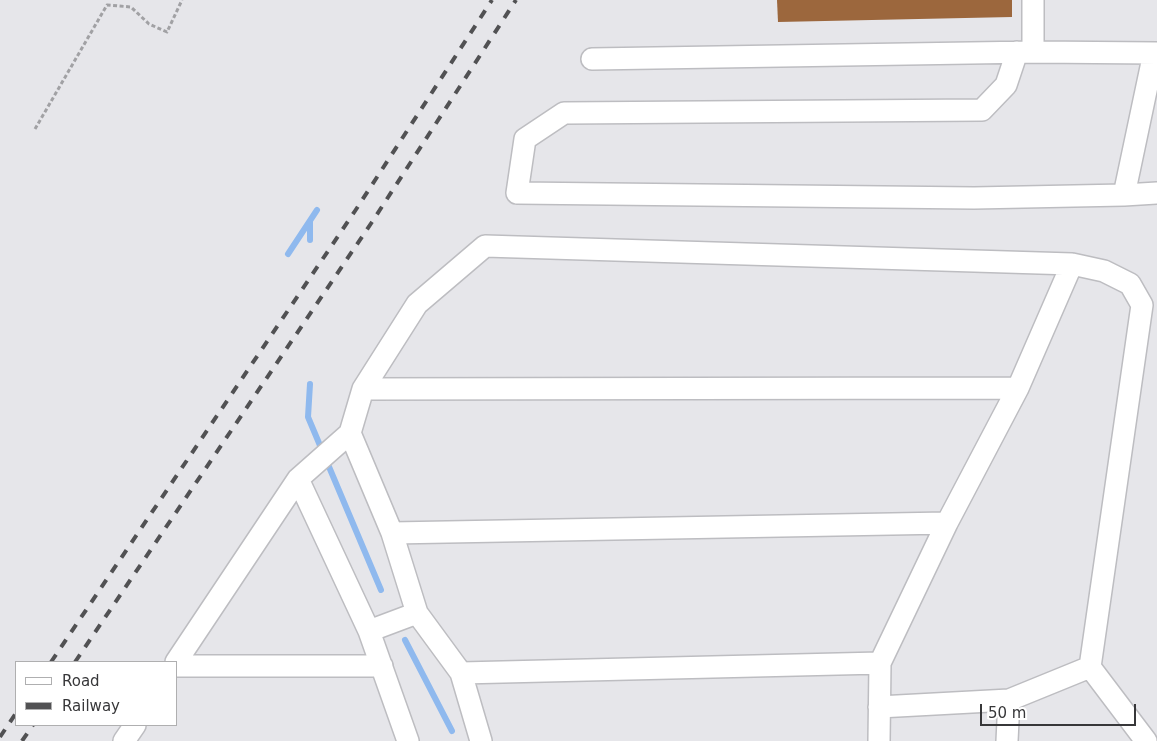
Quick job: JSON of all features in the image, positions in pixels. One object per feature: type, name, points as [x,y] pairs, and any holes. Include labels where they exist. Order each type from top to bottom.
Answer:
[{"type":"lane","points":[[1033,0],[1025,52],[1006,85],[982,110],[564,113],[525,139],[517,193],[974,198],[1157,193]]},
{"type":"lane","points":[[592,59],[1025,52],[1155,53],[1124,195]]},
{"type":"lane","points":[[178,661],[298,479],[350,433],[363,389],[417,304],[485,246],[1072,264],[1104,271],[1130,284],[1142,305],[1090,667],[1146,741]]},
{"type":"lane","points":[[879,741],[880,663],[947,523],[1018,388],[1072,264]]},
{"type":"lane","points":[[363,389],[1018,388]]},
{"type":"lane","points":[[350,433],[392,533],[417,613],[460,673],[481,741]]},
{"type":"lane","points":[[298,479],[369,631],[408,741]]},
{"type":"lane","points":[[392,533],[947,523]]},
{"type":"lane","points":[[369,631],[417,613]]},
{"type":"lane","points":[[460,673],[880,663]]},
{"type":"lane","points":[[178,664],[382,666]]},
{"type":"lane","points":[[879,707],[1010,700],[1090,667]]},
{"type":"lane","points":[[1007,741],[1010,700]]},
{"type":"lane","points":[[124,741],[134,726]]},
{"type":"path","points":[[35,129],[110,0]]},
{"type":"path","points":[[107,5],[131,7],[149,24],[167,32],[182,0]]},
{"type":"building","points":[[777,0],[1012,0],[1012,17],[778,22]]},
{"type":"waterway","points":[[288,254],[317,210]]},
{"type":"waterway","points":[[310,222],[310,240]]},
{"type":"waterway","points":[[310,384],[308,417],[381,590]]},
{"type":"waterway","points":[[405,640],[452,731]]},
{"type":"railway","points":[[52,661],[355,211],[492,0]]},
{"type":"railway","points":[[76,661],[372,222],[516,0]]},
{"type":"railway","points":[[0,737],[15,714]]},
{"type":"railway","points":[[22,741],[32,726]]}]
